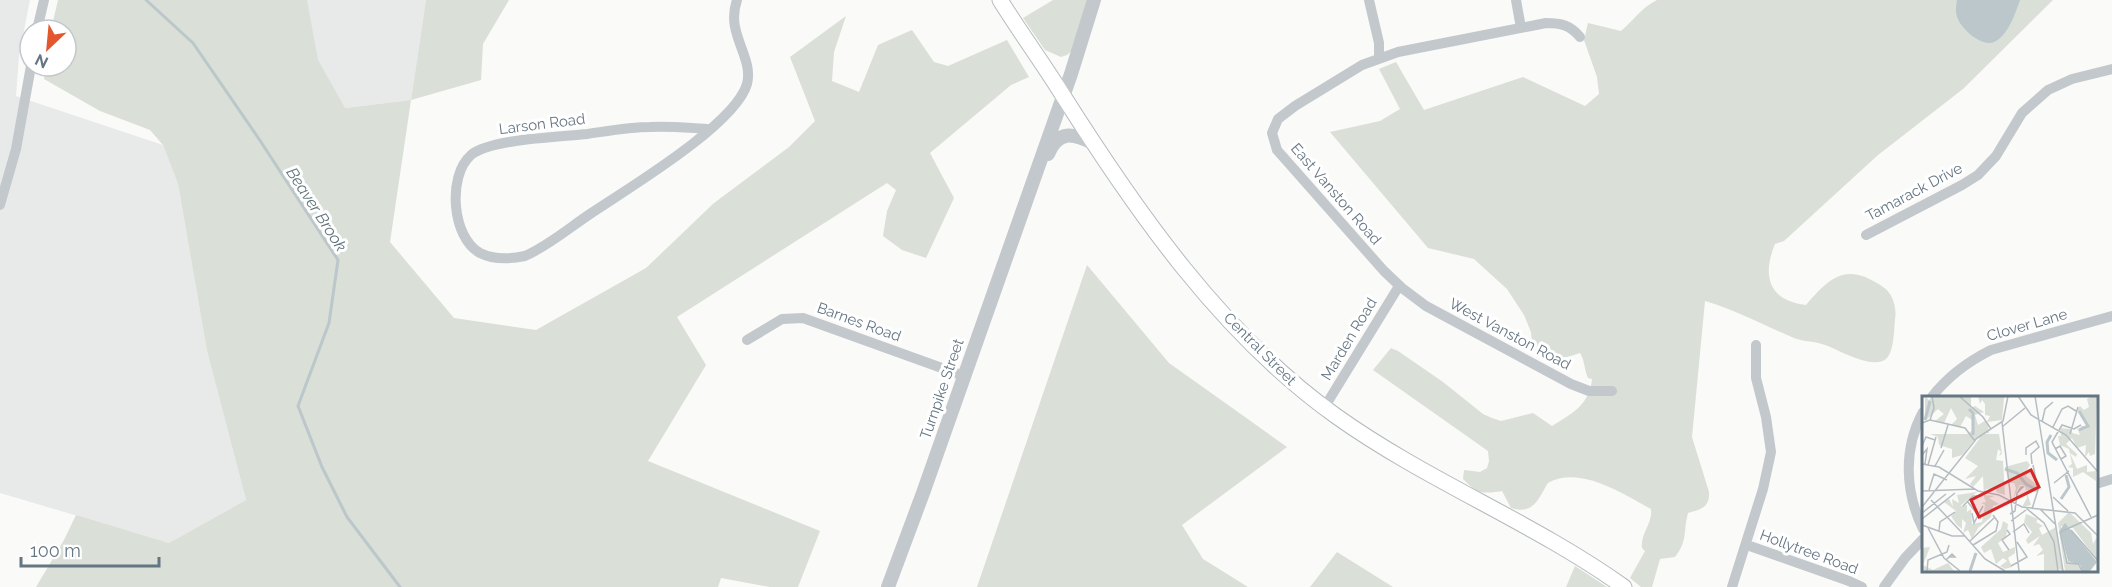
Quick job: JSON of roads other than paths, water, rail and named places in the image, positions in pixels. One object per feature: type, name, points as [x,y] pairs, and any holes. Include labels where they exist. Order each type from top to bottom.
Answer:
[{"type":"main road","name":"Central Street","points":[[1000,0],[1093,143],[1163,240],[1226,318],[1285,376],[1324,408],[1392,453],[1537,531],[1624,587]]},
{"type":"street","points":[[40,18],[44,0]]},
{"type":"street","name":"Larson Road","points":[[710,129],[649,127],[507,143],[476,152],[462,167],[457,182],[455,196],[463,231],[479,253],[497,258],[525,256],[675,157],[710,129],[733,108],[747,84],[748,68],[733,21],[737,0]]},
{"type":"street","name":"Turnpike Street","points":[[888,587],[1063,95],[1094,0]]},
{"type":"street","points":[[1369,0],[1379,43],[1379,58]]},
{"type":"street","points":[[1516,0],[1521,28]]},
{"type":"street","name":"East Vanston Road","points":[[1399,286],[1277,150],[1272,138],[1275,123],[1288,111],[1338,79],[1379,58],[1398,52],[1555,23],[1572,28],[1581,37]]},
{"type":"street","name":"Tamarack Drive","points":[[1866,235],[1978,175],[1996,156],[2027,107],[2048,90],[2072,79],[2112,69]]},
{"type":"street","points":[[0,205],[18,141],[29,78]]},
{"type":"street","name":"Turnpike Street","points":[[1025,202],[1051,146],[1059,138],[1073,134],[1093,143]]},
{"type":"street","name":"West Vanston Road","points":[[1399,286],[1426,306],[1571,384],[1589,391],[1612,392]]},
{"type":"street","name":"Marden Road","points":[[1324,408],[1399,286]]},
{"type":"street","name":"Clover Lane","points":[[1933,396],[1953,374],[1990,350],[2112,316]]},
{"type":"street","name":"Barnes Road","points":[[747,340],[782,319],[803,318],[964,376]]},
{"type":"street","points":[[1732,587],[1763,489],[1771,452],[1766,417],[1756,378],[1756,345]]},
{"type":"street","points":[[1922,413],[1913,435],[1908,466],[1911,498],[1922,527]]},
{"type":"street","points":[[2097,484],[2112,479]]},
{"type":"street","points":[[1884,587],[1905,558],[1922,540]]},
{"type":"street","name":"Hollytree Road","points":[[1746,545],[1849,580],[1862,587]]},
{"type":"waterway","name":"Beaver Brook","points":[[146,0],[193,43],[338,260],[329,323],[298,406],[322,467],[347,517],[400,587]]}]
